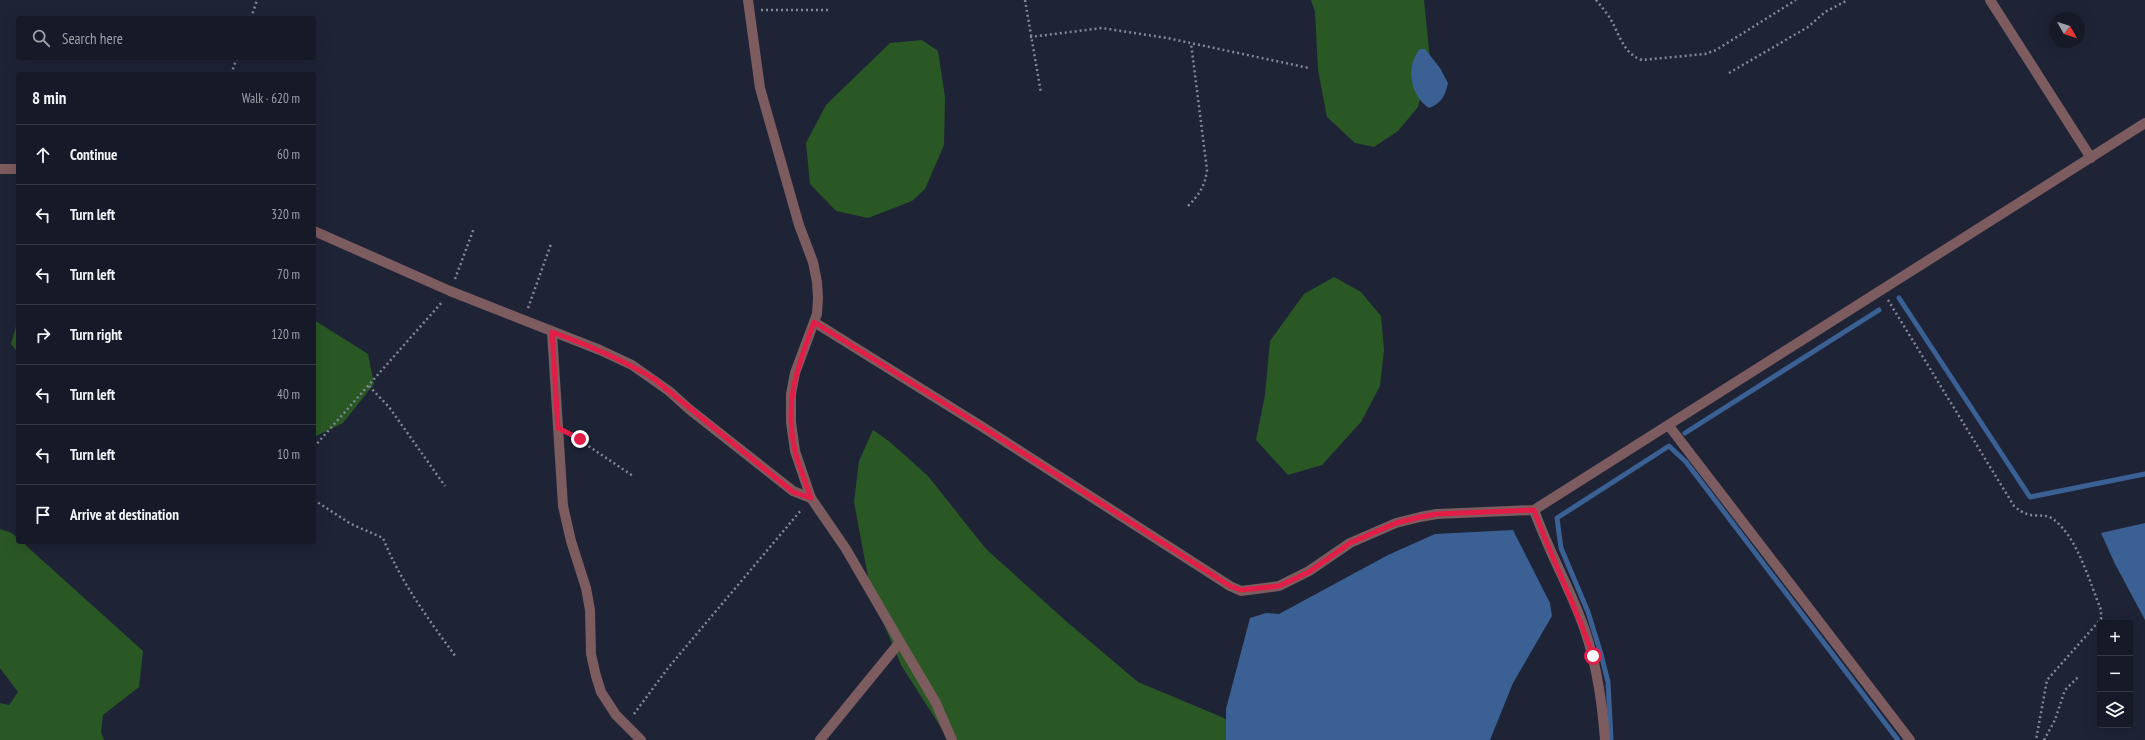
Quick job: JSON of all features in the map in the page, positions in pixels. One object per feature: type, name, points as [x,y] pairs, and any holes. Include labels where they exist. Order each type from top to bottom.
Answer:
[{"type":"street","points":[[1990,0],[2091,158]]},
{"type":"street","points":[[748,5],[762,95],[799,226],[813,262],[818,298],[814,322],[796,373],[791,394],[791,422],[795,451],[811,498],[846,549],[936,703],[952,740]]},
{"type":"street","points":[[814,322],[974,422],[1230,586],[1241,590],[1279,586],[1309,572],[1350,543],[1396,523],[1437,514],[1534,510],[1669,426],[2145,123]]},
{"type":"street","points":[[0,169],[16,169]]},
{"type":"street","points":[[316,232],[450,291],[600,350],[632,365],[654,379],[793,492],[811,498]]},
{"type":"street","points":[[552,332],[563,506],[571,541],[586,588],[590,610],[591,654],[601,692],[624,725],[641,740]]},
{"type":"street","points":[[1669,426],[1910,740]]},
{"type":"street","points":[[1534,510],[1580,617],[1593,656],[1603,709],[1605,740]]},
{"type":"street","points":[[820,740],[900,642]]},
{"type":"path","points":[[252,16],[257,0]]},
{"type":"path","points":[[1025,0],[1030,37],[1041,93]]},
{"type":"path","points":[[1596,0],[1610,18],[1626,49],[1634,58],[1642,60],[1705,54],[1716,50],[1796,0]]},
{"type":"path","points":[[1729,73],[1808,27],[1825,12],[1848,0]]},
{"type":"path","points":[[748,5],[831,10]]},
{"type":"path","points":[[1030,37],[1102,28],[1191,43],[1310,68]]},
{"type":"path","points":[[1188,206],[1197,197],[1205,184],[1207,170],[1191,43]]},
{"type":"path","points":[[232,72],[236,60]]},
{"type":"path","points":[[316,445],[450,291],[474,228]]},
{"type":"path","points":[[523,320],[551,244]]},
{"type":"path","points":[[1881,290],[2014,506],[2027,515],[2050,517],[2067,534],[2079,557],[2102,610],[2101,619],[2047,680],[2036,740]]},
{"type":"path","points":[[369,385],[389,407],[444,486]]},
{"type":"path","points":[[558,428],[580,439],[633,476]]},
{"type":"path","points":[[624,725],[668,668],[811,498]]},
{"type":"path","points":[[316,501],[351,524],[383,538],[392,561],[435,628],[456,657]]},
{"type":"path","points":[[2044,740],[2055,720],[2064,690],[2078,677]]},
{"type":"green space","points":[[1311,0],[1424,0],[1430,60],[1418,107],[1398,131],[1374,147],[1355,143],[1327,117],[1318,70],[1315,12]]},
{"type":"green space","points":[[922,40],[938,51],[945,97],[944,145],[925,189],[912,201],[868,218],[836,211],[810,184],[806,143],[826,105],[890,43]]},
{"type":"green space","points":[[1334,277],[1361,292],[1381,316],[1384,350],[1380,386],[1361,422],[1322,465],[1288,475],[1256,440],[1265,395],[1270,341],[1304,294]]},
{"type":"green space","points":[[316,321],[368,354],[374,384],[343,423],[316,436]]},
{"type":"green space","points":[[16,326],[16,350],[11,344]]},
{"type":"green space","points":[[873,430],[890,442],[928,476],[986,549],[1067,622],[1138,682],[1224,718],[1251,740],[949,740],[901,665],[871,593],[854,502],[859,461]]},
{"type":"green space","points":[[0,529],[12,533],[16,537],[16,544],[24,544],[143,651],[139,687],[103,715],[101,732],[104,740],[0,740],[0,703],[9,705],[18,692],[0,668]]},
{"type":"water","points":[[1420,49],[1425,49],[1440,68],[1448,83],[1446,92],[1440,101],[1429,108],[1417,96],[1412,80],[1412,64]]},
{"type":"water","points":[[2145,523],[2145,620],[2115,564],[2101,533]]},
{"type":"water","points":[[1513,530],[1550,603],[1552,616],[1513,683],[1490,740],[1226,740],[1226,709],[1250,618],[1266,613],[1279,614],[1388,555],[1435,534]]},
{"type":"waterway","points":[[1899,298],[2030,497],[2145,474]]},
{"type":"waterway","points":[[1685,433],[1879,310]]},
{"type":"waterway","points":[[1611,740],[1608,682],[1588,612],[1561,548],[1557,518],[1669,446],[1686,462],[1898,740]]},
{"type":"route","points":[[580,439],[558,428],[552,332],[600,350],[632,365],[654,379],[669,390],[689,409],[793,492],[811,498],[795,451],[791,422],[791,394],[796,373],[814,322],[981,426],[1230,586],[1241,590],[1279,586],[1309,572],[1350,543],[1396,523],[1437,514],[1534,510],[1580,617],[1593,656]]}]
